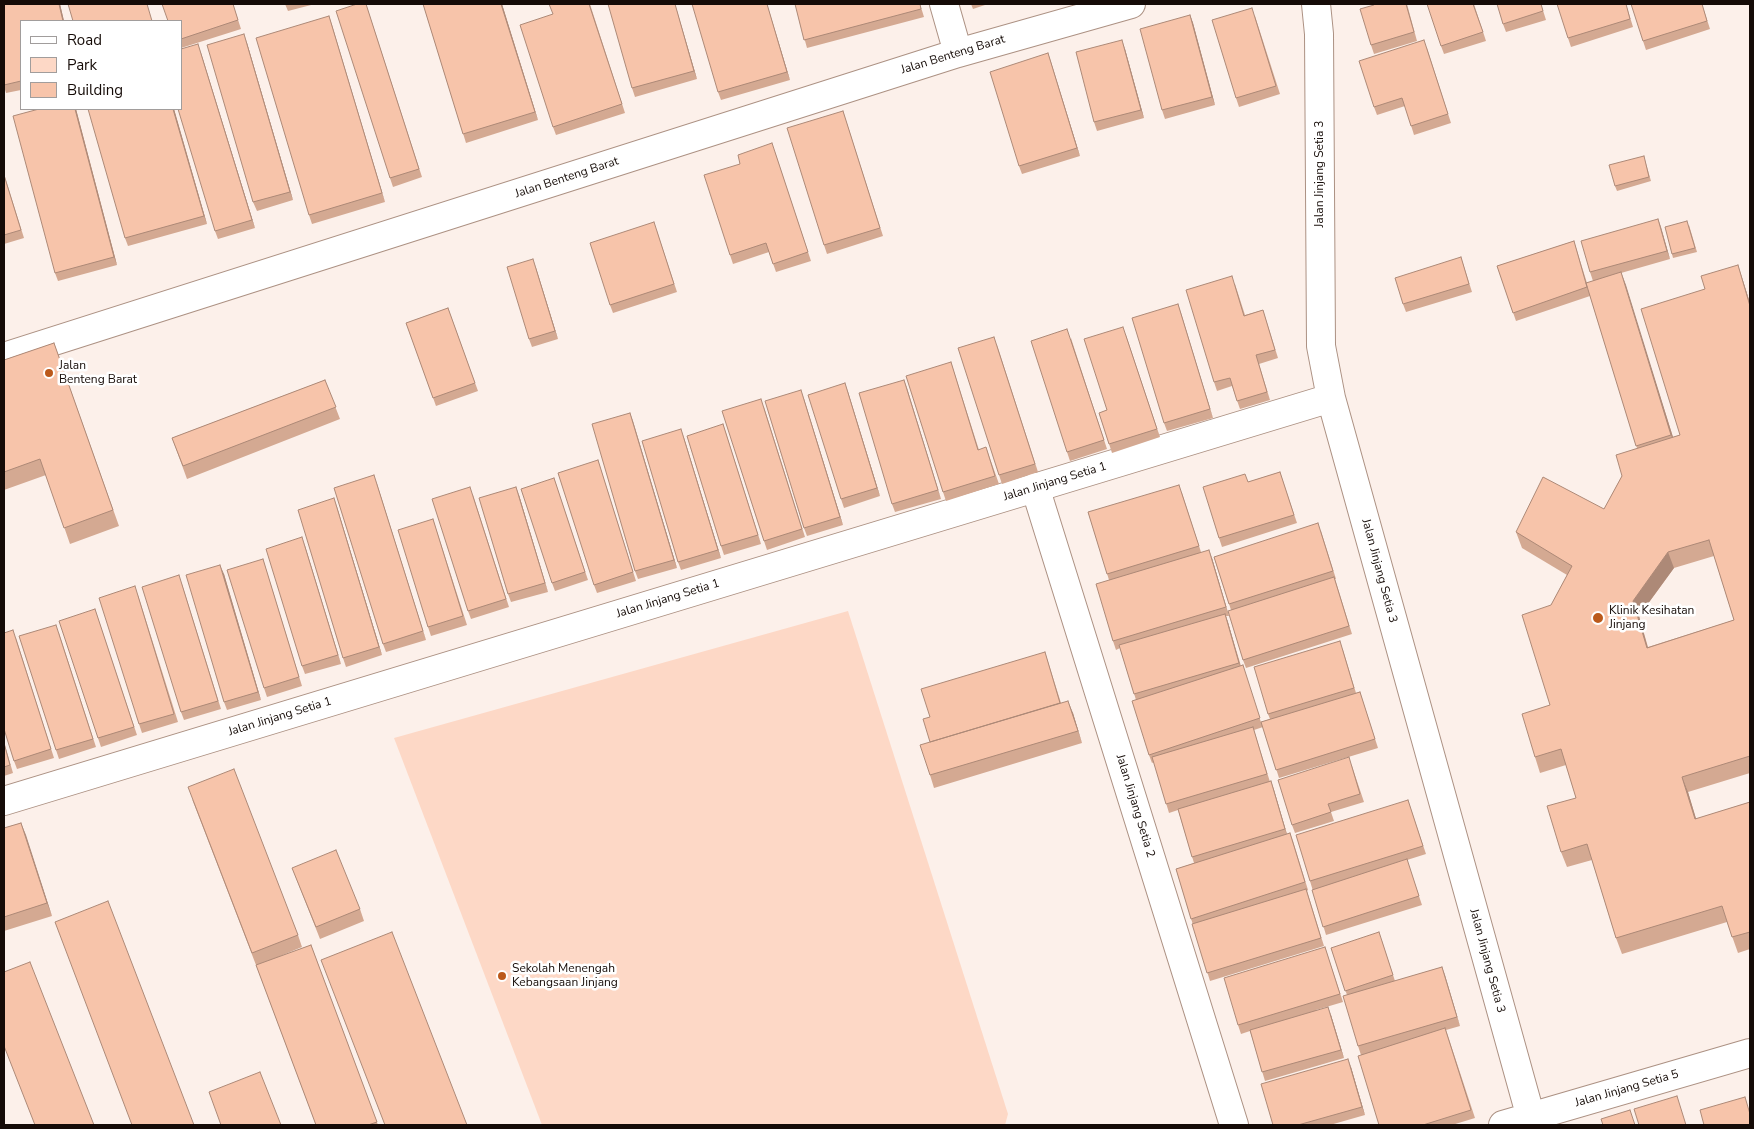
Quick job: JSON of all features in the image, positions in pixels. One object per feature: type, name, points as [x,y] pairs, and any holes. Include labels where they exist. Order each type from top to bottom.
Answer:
[{"type":"street","points":[[944,4],[958,52]]},
{"type":"street","name":"Jalan Benteng Barat","points":[[4,357],[958,52],[1131,4]]},
{"type":"street","name":"Jalan Jinjang Setia 3","points":[[1316,4],[1319,34],[1321,346],[1331,398],[1531,1121]]},
{"type":"street","name":"Jalan Jinjang Setia 1","points":[[4,801],[1331,398]]},
{"type":"street","name":"Jalan Jinjang Setia 2","points":[[1036,488],[1234,1125]]},
{"type":"street","name":"Jalan Jinjang Setia 5","points":[[1503,1125],[1531,1121],[1750,1052]]},
{"type":"green space","points":[[848,611],[1008,1114],[1005,1125],[542,1125],[394,738]]},
{"type":"building","points":[[4,4],[59,4],[63,20],[20,20],[20,81],[4,85]]},
{"type":"building","points":[[68,4],[147,4],[152,20],[73,20]]},
{"type":"building","points":[[162,4],[233,4],[238,20],[182,39],[182,20],[168,20]]},
{"type":"building","points":[[357,4],[366,4],[419,169],[390,178],[336,11]]},
{"type":"building","points":[[423,4],[501,4],[535,112],[463,134]]},
{"type":"building","points":[[549,4],[589,4],[622,104],[553,127],[520,25],[553,14]]},
{"type":"building","points":[[608,4],[675,4],[694,71],[632,88]]},
{"type":"building","points":[[692,4],[767,4],[787,72],[718,92]]},
{"type":"building","points":[[795,4],[920,4],[921,9],[804,40]]},
{"type":"building","points":[[1374,4],[1406,4],[1414,32],[1371,45],[1360,9]]},
{"type":"building","points":[[1427,4],[1473,4],[1483,32],[1441,46]]},
{"type":"building","points":[[1497,4],[1541,4],[1543,11],[1503,24]]},
{"type":"building","points":[[1557,4],[1626,4],[1630,19],[1568,38]]},
{"type":"building","points":[[1631,4],[1702,4],[1707,21],[1643,41]]},
{"type":"building","points":[[1252,8],[1276,86],[1236,98],[1212,20]]},
{"type":"building","points":[[1190,15],[1212,97],[1162,110],[1140,29]]},
{"type":"building","points":[[329,16],[382,193],[309,215],[256,38]]},
{"type":"building","points":[[244,34],[290,192],[253,202],[207,45]]},
{"type":"building","points":[[1122,40],[1141,110],[1094,122],[1076,52]]},
{"type":"building","points":[[1424,40],[1448,114],[1411,126],[1402,98],[1374,107],[1359,61]]},
{"type":"building","points":[[198,44],[252,220],[215,231],[178,110],[182,110],[182,49]]},
{"type":"building","points":[[1048,53],[1077,148],[1019,166],[990,72]]},
{"type":"building","points":[[35,110],[75,110],[114,257],[55,273],[13,116]]},
{"type":"building","points":[[88,110],[173,110],[204,216],[125,238]]},
{"type":"building","points":[[843,111],[880,228],[824,245],[787,128]]},
{"type":"building","points":[[772,143],[808,252],[773,264],[766,243],[730,255],[704,175],[740,164],[738,155]]},
{"type":"building","points":[[1644,156],[1649,177],[1615,186],[1609,165]]},
{"type":"building","points":[[4,175],[21,230],[4,235]]},
{"type":"building","points":[[1658,219],[1667,251],[1590,272],[1581,241]]},
{"type":"building","points":[[1687,221],[1695,248],[1672,254],[1665,227]]},
{"type":"building","points":[[654,222],[674,284],[610,305],[590,243]]},
{"type":"building","points":[[1574,241],[1587,287],[1513,313],[1497,266]]},
{"type":"building","points":[[1461,257],[1469,284],[1403,304],[1395,278]]},
{"type":"building","points":[[533,259],[555,331],[529,339],[507,267]]},
{"type":"building","name":"Klinik Kesihatan Jinjang","points":[[1738,265],[1750,306],[1750,756],[1682,777],[1695,819],[1750,802],[1750,932],[1732,937],[1722,906],[1616,938],[1587,844],[1561,852],[1547,806],[1576,798],[1561,749],[1535,757],[1522,714],[1550,705],[1522,615],[1551,605],[1572,566],[1516,532],[1543,477],[1604,509],[1622,476],[1616,455],[1680,435],[1641,309],[1705,289],[1701,276]],"holes":[[[1709,540],[1734,620],[1647,648],[1633,601],[1668,552]]]},
{"type":"building","points":[[1621,272],[1671,435],[1636,446],[1586,283]]},
{"type":"building","points":[[1232,276],[1244,316],[1263,310],[1275,350],[1256,355],[1267,392],[1237,401],[1230,378],[1214,382],[1186,290]]},
{"type":"building","points":[[1178,304],[1210,409],[1164,423],[1132,318]]},
{"type":"building","points":[[448,308],[475,383],[433,398],[406,323]]},
{"type":"building","points":[[1123,327],[1157,429],[1109,444],[1099,413],[1107,410],[1084,339]]},
{"type":"building","points":[[1067,329],[1104,440],[1067,452],[1031,341]]},
{"type":"building","points":[[994,337],[1035,464],[999,475],[958,348]]},
{"type":"building","points":[[54,343],[113,510],[64,528],[40,459],[4,472],[4,360]]},
{"type":"building","points":[[951,362],[978,450],[986,447],[995,476],[943,492],[906,376]]},
{"type":"building","points":[[325,380],[336,407],[183,466],[172,438]]},
{"type":"building","points":[[904,380],[938,490],[892,504],[859,393]]},
{"type":"building","points":[[845,383],[877,488],[841,499],[808,395]]},
{"type":"building","points":[[801,390],[840,517],[804,528],[765,401]]},
{"type":"building","points":[[761,399],[802,529],[764,541],[722,411]]},
{"type":"building","points":[[630,413],[674,560],[635,571],[592,424]]},
{"type":"building","points":[[723,424],[758,535],[721,546],[687,436]]},
{"type":"building","points":[[681,429],[718,550],[678,562],[642,441]]},
{"type":"building","points":[[598,460],[633,572],[594,585],[558,473]]},
{"type":"building","points":[[1280,472],[1294,515],[1219,538],[1203,487],[1245,474],[1248,482]]},
{"type":"building","points":[[374,475],[423,631],[383,644],[334,488]]},
{"type":"building","points":[[554,478],[585,572],[552,583],[521,489]]},
{"type":"building","points":[[1179,485],[1199,546],[1107,574],[1088,512]]},
{"type":"building","points":[[470,487],[506,599],[468,611],[432,499]]},
{"type":"building","points":[[516,487],[545,583],[508,594],[479,498]]},
{"type":"building","points":[[334,498],[379,647],[343,658],[298,510]]},
{"type":"building","points":[[433,519],[463,616],[428,627],[398,530]]},
{"type":"building","points":[[1318,523],[1333,571],[1229,604],[1214,557]]},
{"type":"building","points":[[302,537],[338,655],[302,666],[266,549]]},
{"type":"building","points":[[1209,550],[1226,607],[1113,641],[1096,584]]},
{"type":"building","points":[[263,559],[299,677],[264,688],[227,570]]},
{"type":"building","points":[[220,565],[258,692],[224,702],[186,575]]},
{"type":"building","points":[[179,575],[218,701],[181,712],[142,587]]},
{"type":"building","points":[[1334,577],[1349,626],[1243,660],[1228,611]]},
{"type":"building","points":[[135,586],[174,714],[139,724],[99,598]]},
{"type":"building","points":[[95,609],[134,727],[98,738],[59,621]]},
{"type":"building","points":[[1225,614],[1239,663],[1134,694],[1119,645]]},
{"type":"building","points":[[56,625],[93,739],[56,750],[19,636]]},
{"type":"building","points":[[13,630],[51,749],[14,761],[4,729],[4,633]]},
{"type":"building","points":[[1340,641],[1354,688],[1268,714],[1254,667]]},
{"type":"building","points":[[1045,652],[1060,703],[930,742],[923,719],[930,717],[921,689]]},
{"type":"building","points":[[1243,665],[1260,718],[1149,755],[1132,701]]},
{"type":"building","points":[[1360,692],[1375,739],[1276,770],[1261,722]]},
{"type":"building","points":[[1068,701],[1078,731],[930,775],[920,745]]},
{"type":"building","points":[[1253,727],[1267,774],[1166,804],[1152,757]]},
{"type":"building","points":[[4,743],[10,765],[4,767]]},
{"type":"building","points":[[1349,757],[1360,794],[1328,804],[1331,812],[1292,825],[1278,780]]},
{"type":"building","points":[[234,769],[298,935],[252,953],[188,787]]},
{"type":"building","points":[[1271,781],[1285,829],[1192,857],[1178,809]]},
{"type":"building","points":[[1408,800],[1423,846],[1310,881],[1296,835]]},
{"type":"building","points":[[21,823],[47,903],[4,917],[4,828]]},
{"type":"building","points":[[1290,833],[1305,882],[1191,919],[1176,869]]},
{"type":"building","points":[[336,850],[360,909],[316,927],[292,868]]},
{"type":"building","points":[[1407,859],[1419,896],[1323,927],[1312,890]]},
{"type":"building","points":[[1306,889],[1321,938],[1207,973],[1192,924]]},
{"type":"building","points":[[108,901],[194,1125],[132,1125],[55,922]]},
{"type":"building","points":[[392,932],[467,1125],[385,1125],[321,960]]},
{"type":"building","points":[[1379,932],[1393,975],[1345,991],[1331,948]]},
{"type":"building","points":[[311,945],[377,1122],[368,1125],[316,1125],[256,965]]},
{"type":"building","points":[[1325,947],[1340,994],[1238,1025],[1224,978]]},
{"type":"building","points":[[30,962],[94,1125],[35,1125],[4,1046],[4,972]]},
{"type":"building","points":[[1442,967],[1457,1017],[1358,1046],[1343,996]]},
{"type":"building","points":[[1328,1007],[1341,1050],[1262,1072],[1250,1030]]},
{"type":"building","points":[[1445,1028],[1471,1110],[1423,1125],[1379,1125],[1358,1056]]},
{"type":"building","points":[[1348,1059],[1362,1107],[1298,1125],[1273,1125],[1261,1084]]},
{"type":"building","points":[[260,1072],[281,1125],[221,1125],[209,1092]]},
{"type":"building","points":[[1677,1096],[1686,1125],[1639,1125],[1634,1109]]},
{"type":"building","points":[[1745,1097],[1750,1114],[1750,1125],[1704,1125],[1700,1110]]},
{"type":"building","points":[[1630,1110],[1635,1125],[1603,1125],[1601,1119]]},
{"type":"place","name":"Jalan Benteng Barat","points":[[49,373]]},
{"type":"place","name":"Klinik Kesihatan Jinjang","points":[[1598,618]]},
{"type":"place","name":"Sekolah Menengah Kebangsaan Jinjang","points":[[502,976]]}]
